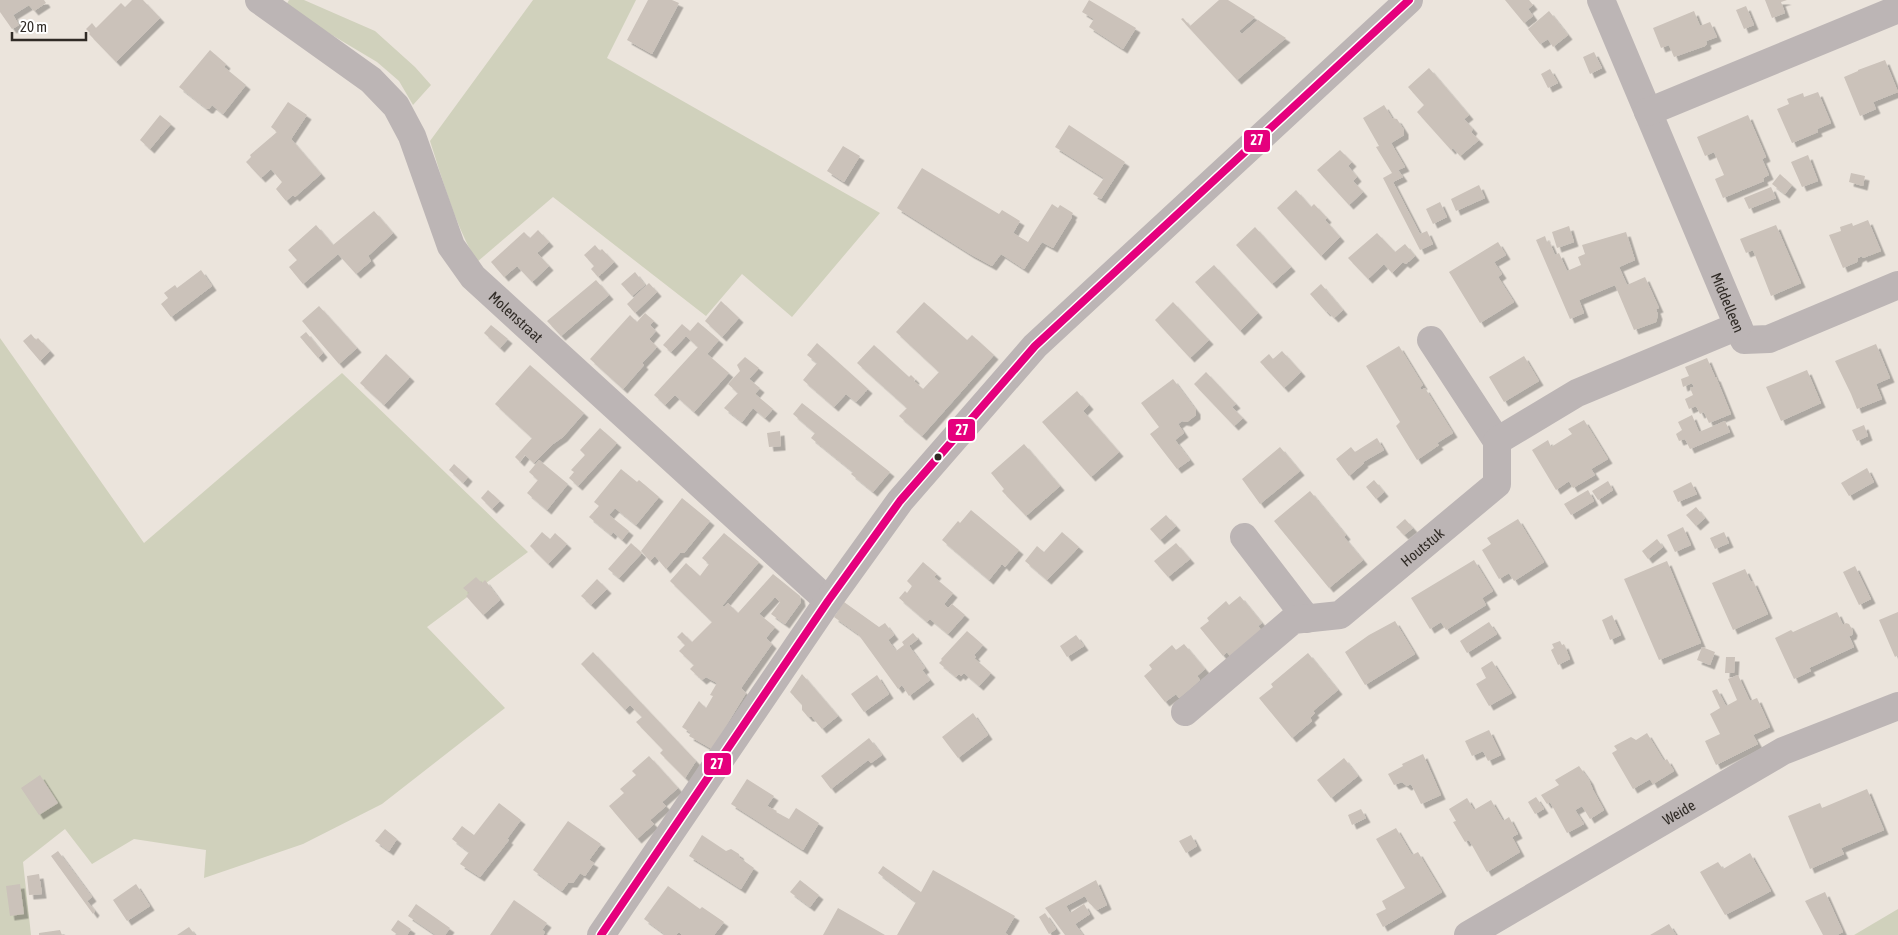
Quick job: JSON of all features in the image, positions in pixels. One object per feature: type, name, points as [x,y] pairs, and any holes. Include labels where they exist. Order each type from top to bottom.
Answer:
[{"type":"street","name":"Molenstraat","points":[[259,0],[371,80],[396,106],[412,136],[451,246],[473,277],[828,602]]},
{"type":"street","points":[[601,935],[828,602],[900,501],[1035,346],[1409,0]]},
{"type":"street","name":"Middelleen","points":[[1601,0],[1744,340],[1769,340],[1898,285]]},
{"type":"street","points":[[1648,112],[1898,9]]},
{"type":"street","points":[[1431,340],[1497,441],[1577,393],[1738,326]]},
{"type":"street","name":"Houtstuk","points":[[1184,712],[1293,620],[1340,615],[1497,484],[1497,441]]},
{"type":"street","points":[[1244,537],[1307,618]]},
{"type":"street","name":"Weide","points":[[1468,935],[1784,751],[1898,706]]},
{"type":"green space","points":[[289,0],[304,0],[375,31],[415,67],[431,85],[413,105],[399,81],[377,62],[285,7]]},
{"type":"green space","points":[[533,0],[636,0],[607,58],[880,213],[792,317],[742,274],[706,316],[553,197],[477,262],[456,218],[430,141]]},
{"type":"green space","points":[[0,338],[144,543],[342,373],[528,552],[427,627],[505,708],[382,804],[303,844],[204,878],[206,850],[134,839],[92,864],[65,829],[23,862],[31,935],[0,935]]},
{"type":"green space","points":[[1898,909],[1898,935],[1854,935]]},
{"type":"building","points":[[0,0],[44,0],[46,3],[34,11],[29,5],[13,15],[19,25],[12,29],[0,12]]},
{"type":"building","points":[[132,0],[143,0],[160,18],[116,62],[86,29],[92,23],[96,28],[121,3],[125,7]]},
{"type":"building","points":[[648,0],[672,0],[679,3],[652,54],[627,40]]},
{"type":"building","points":[[1089,0],[1136,28],[1123,49],[1089,27],[1094,19],[1082,12]]},
{"type":"building","points":[[1219,0],[1228,0],[1255,17],[1239,31],[1242,34],[1258,20],[1286,38],[1237,80],[1181,19],[1183,18],[1190,26]]},
{"type":"building","points":[[1505,0],[1529,0],[1533,5],[1528,9],[1533,16],[1524,23]]},
{"type":"building","points":[[1765,0],[1787,0],[1781,2],[1785,13],[1772,18]]},
{"type":"building","points":[[1746,6],[1754,25],[1744,29],[1736,10]]},
{"type":"building","points":[[1549,11],[1568,35],[1553,47],[1548,39],[1540,44],[1528,29]]},
{"type":"building","points":[[1694,11],[1700,26],[1710,22],[1717,37],[1706,41],[1707,44],[1705,46],[1674,57],[1669,45],[1661,48],[1653,28]]},
{"type":"building","points":[[210,50],[226,64],[224,67],[246,85],[223,114],[212,105],[207,109],[179,87]]},
{"type":"building","points":[[1594,52],[1602,68],[1590,74],[1583,57]]},
{"type":"building","points":[[1885,60],[1898,92],[1873,102],[1876,109],[1860,116],[1844,77]]},
{"type":"building","points":[[1429,68],[1469,115],[1464,119],[1473,129],[1471,132],[1479,140],[1460,156],[1453,148],[1451,150],[1417,112],[1424,105],[1408,87]]},
{"type":"building","points":[[1550,69],[1558,83],[1548,88],[1541,74]]},
{"type":"building","points":[[1818,92],[1831,123],[1817,129],[1818,132],[1792,143],[1777,109],[1789,104],[1787,99],[1803,93],[1804,97]]},
{"type":"building","points":[[288,102],[307,115],[291,139],[321,174],[295,197],[293,195],[286,201],[276,189],[282,182],[271,169],[261,178],[246,162],[251,157],[250,155],[277,132],[271,127]]},
{"type":"building","points":[[1384,105],[1392,118],[1397,119],[1404,130],[1404,135],[1391,143],[1405,167],[1398,170],[1403,177],[1393,182],[1420,234],[1427,231],[1433,244],[1420,250],[1383,178],[1392,173],[1376,147],[1379,146],[1363,118]]},
{"type":"building","points":[[160,115],[171,124],[150,149],[140,140]]},
{"type":"building","points":[[1748,115],[1766,157],[1762,159],[1769,175],[1763,178],[1764,181],[1723,198],[1715,179],[1724,175],[1714,152],[1705,156],[1697,137]]},
{"type":"building","points":[[1069,125],[1125,162],[1101,199],[1093,194],[1104,178],[1055,147]]},
{"type":"building","points":[[843,146],[860,156],[844,182],[827,171]]},
{"type":"building","points":[[1340,150],[1352,162],[1348,166],[1357,177],[1353,181],[1363,192],[1349,205],[1317,170]]},
{"type":"building","points":[[1808,155],[1818,181],[1802,187],[1791,162]]},
{"type":"building","points":[[922,168],[999,214],[1002,210],[1020,221],[1013,233],[1028,242],[1052,204],[1058,208],[1060,205],[1073,213],[1072,217],[1053,248],[1042,242],[1024,269],[1001,254],[992,266],[897,208]]},
{"type":"building","points":[[1851,173],[1865,176],[1863,186],[1849,182]]},
{"type":"building","points":[[1780,174],[1792,185],[1785,194],[1772,184]]},
{"type":"building","points":[[1479,185],[1485,198],[1456,211],[1451,199]]},
{"type":"building","points":[[1771,187],[1776,198],[1749,209],[1744,198]]},
{"type":"building","points":[[1296,190],[1311,207],[1314,204],[1327,218],[1325,220],[1340,237],[1321,256],[1277,208]]},
{"type":"building","points":[[1440,202],[1447,217],[1433,224],[1426,209]]},
{"type":"building","points":[[374,211],[393,233],[368,256],[371,261],[356,274],[338,254],[303,284],[289,267],[297,260],[288,250],[316,225],[333,245]]},
{"type":"building","points":[[1868,220],[1881,251],[1863,258],[1862,256],[1858,258],[1857,262],[1843,268],[1829,235],[1841,231],[1840,227],[1852,223],[1853,226]]},
{"type":"building","points":[[1776,225],[1801,283],[1771,296],[1753,250],[1746,253],[1740,239]]},
{"type":"building","points":[[1569,226],[1574,242],[1557,248],[1552,232]]},
{"type":"building","points":[[1255,227],[1291,267],[1272,284],[1236,245]]},
{"type":"building","points":[[538,230],[549,242],[537,253],[549,266],[532,282],[517,266],[504,277],[491,262],[524,232],[530,238]]},
{"type":"building","points":[[1626,232],[1635,260],[1619,267],[1627,285],[1645,277],[1659,308],[1656,309],[1658,315],[1656,322],[1634,330],[1615,285],[1579,300],[1584,313],[1570,319],[1536,240],[1545,236],[1555,255],[1559,253],[1567,271],[1581,265],[1578,257],[1585,254],[1582,245]]},
{"type":"building","points":[[1377,233],[1395,252],[1405,244],[1415,256],[1406,264],[1403,262],[1392,273],[1384,264],[1368,279],[1348,258]]},
{"type":"building","points":[[1498,242],[1506,255],[1494,262],[1502,274],[1498,277],[1514,302],[1480,323],[1449,272]]},
{"type":"building","points":[[595,245],[600,251],[602,249],[614,262],[598,277],[591,269],[594,266],[584,255]]},
{"type":"building","points":[[1214,265],[1258,313],[1240,331],[1195,282]]},
{"type":"building","points":[[201,270],[212,286],[171,317],[161,304],[168,298],[164,293],[175,285],[177,288]]},
{"type":"building","points":[[635,272],[645,285],[632,296],[621,284]]},
{"type":"building","points":[[596,280],[609,295],[561,336],[547,321]]},
{"type":"building","points":[[649,283],[657,292],[635,313],[627,304]]},
{"type":"building","points":[[1321,284],[1343,310],[1334,318],[1310,294]]},
{"type":"building","points":[[721,301],[739,318],[722,337],[705,321]]},
{"type":"building","points":[[924,302],[967,340],[972,335],[994,355],[922,436],[899,416],[907,408],[857,363],[874,345],[909,377],[911,375],[915,379],[914,381],[923,389],[939,372],[896,332]]},
{"type":"building","points":[[1173,302],[1209,340],[1190,358],[1155,320]]},
{"type":"building","points":[[319,306],[357,348],[339,364],[302,321]]},
{"type":"building","points":[[645,313],[654,321],[650,325],[656,331],[649,339],[657,347],[642,363],[644,365],[623,389],[590,359],[630,315],[637,322]]},
{"type":"building","points":[[698,322],[719,340],[707,354],[729,373],[694,412],[675,395],[665,405],[654,395],[698,347],[686,336],[671,352],[663,345],[682,324],[690,331]]},
{"type":"building","points":[[491,325],[508,339],[500,348],[484,333]]},
{"type":"building","points":[[306,332],[323,353],[318,358],[300,337]]},
{"type":"building","points":[[31,334],[36,340],[38,338],[50,351],[40,361],[23,341]]},
{"type":"building","points":[[817,343],[868,389],[856,402],[846,394],[834,407],[803,380],[817,363],[807,355]]},
{"type":"building","points":[[1876,344],[1890,378],[1876,384],[1882,399],[1857,409],[1835,361]]},
{"type":"building","points":[[1399,346],[1423,385],[1420,387],[1421,390],[1425,388],[1453,433],[1437,443],[1439,445],[1417,460],[1396,426],[1400,422],[1366,366]]},
{"type":"building","points":[[1282,351],[1301,372],[1284,388],[1260,362],[1269,354],[1273,359]]},
{"type":"building","points":[[386,354],[410,377],[384,405],[360,383]]},
{"type":"building","points":[[1524,356],[1539,381],[1504,402],[1489,377]]},
{"type":"building","points":[[745,357],[759,368],[749,379],[760,388],[755,394],[773,409],[765,418],[753,408],[742,422],[724,408],[738,393],[728,384],[740,371],[737,365]]},
{"type":"building","points":[[1707,358],[1731,414],[1709,423],[1704,412],[1700,414],[1696,406],[1689,409],[1685,399],[1693,395],[1690,388],[1694,387],[1692,383],[1683,387],[1681,379],[1689,376],[1685,367]]},
{"type":"building","points":[[530,365],[584,413],[563,437],[534,463],[525,455],[520,462],[515,457],[532,438],[495,404]]},
{"type":"building","points":[[1807,370],[1821,403],[1781,421],[1766,387]]},
{"type":"building","points":[[1206,372],[1236,404],[1232,407],[1243,418],[1234,426],[1194,384]]},
{"type":"building","points":[[1173,379],[1196,410],[1196,415],[1187,422],[1182,421],[1178,424],[1184,433],[1175,440],[1190,460],[1177,469],[1150,434],[1159,427],[1141,403]]},
{"type":"building","points":[[1077,391],[1089,405],[1083,411],[1119,452],[1091,477],[1042,422]]},
{"type":"building","points":[[802,403],[890,472],[873,492],[851,474],[853,472],[811,438],[815,433],[793,414]]},
{"type":"building","points":[[1692,415],[1699,432],[1725,421],[1730,432],[1690,449],[1685,439],[1679,441],[1676,434],[1682,430],[1678,422]]},
{"type":"building","points":[[1584,420],[1608,459],[1591,469],[1595,475],[1573,488],[1569,481],[1556,490],[1532,450],[1548,440],[1551,447],[1572,434],[1568,429]]},
{"type":"building","points":[[1864,425],[1868,436],[1857,441],[1852,430]]},
{"type":"building","points":[[600,428],[617,443],[578,486],[569,478],[574,472],[571,470],[585,455],[580,450]]},
{"type":"building","points":[[780,431],[781,446],[769,447],[767,433]]},
{"type":"building","points":[[1377,438],[1384,450],[1363,462],[1349,476],[1336,459],[1351,447],[1355,452]]},
{"type":"building","points":[[1024,444],[1060,486],[1026,516],[1002,491],[1004,489],[991,473]]},
{"type":"building","points":[[1280,447],[1300,471],[1260,504],[1242,479]]},
{"type":"building","points":[[539,460],[568,484],[547,510],[527,493],[538,480],[529,472]]},
{"type":"building","points":[[454,464],[468,477],[463,483],[449,470]]},
{"type":"building","points":[[1867,468],[1874,482],[1849,496],[1841,483]]},
{"type":"building","points":[[621,469],[637,482],[639,480],[659,497],[636,525],[615,508],[609,515],[629,531],[622,540],[613,532],[611,535],[589,517],[599,506],[594,502]]},
{"type":"building","points":[[1374,480],[1384,492],[1376,499],[1366,487]]},
{"type":"building","points":[[1608,481],[1613,490],[1598,500],[1592,491]]},
{"type":"building","points":[[1691,482],[1697,494],[1678,502],[1673,491]]},
{"type":"building","points":[[488,490],[500,501],[492,509],[481,498]]},
{"type":"building","points":[[1588,490],[1594,501],[1571,515],[1564,504]]},
{"type":"building","points":[[1310,491],[1346,535],[1344,537],[1363,560],[1329,588],[1274,521]]},
{"type":"building","points":[[682,498],[710,521],[684,553],[680,553],[666,569],[655,556],[650,561],[641,551]]},
{"type":"building","points":[[1696,507],[1705,518],[1696,526],[1686,515]]},
{"type":"building","points":[[971,510],[1019,550],[1005,567],[1002,564],[989,580],[942,540],[958,521],[960,523]]},
{"type":"building","points":[[1166,515],[1176,526],[1160,540],[1150,529]]},
{"type":"building","points":[[1405,519],[1413,528],[1404,535],[1396,527]]},
{"type":"building","points":[[1518,519],[1544,562],[1514,581],[1509,573],[1499,579],[1482,550],[1491,544],[1487,538]]},
{"type":"building","points":[[1683,527],[1691,545],[1675,552],[1667,535]]},
{"type":"building","points":[[542,532],[550,539],[555,533],[567,544],[548,564],[530,546]]},
{"type":"building","points":[[1062,532],[1079,547],[1047,580],[1025,561],[1037,546],[1044,552]]},
{"type":"building","points":[[1724,532],[1729,543],[1715,549],[1710,538]]},
{"type":"building","points":[[724,533],[759,562],[722,606],[724,607],[728,603],[738,613],[773,574],[800,596],[801,602],[785,624],[771,614],[780,602],[775,597],[759,614],[775,627],[766,638],[772,644],[741,688],[746,693],[712,749],[689,736],[691,733],[682,727],[699,701],[706,708],[713,696],[710,695],[717,683],[706,677],[702,680],[690,669],[694,665],[679,651],[685,645],[677,637],[682,632],[692,642],[712,622],[670,581],[686,563],[700,576],[709,564],[702,558]]},
{"type":"building","points":[[1657,539],[1663,547],[1648,559],[1642,551]]},
{"type":"building","points":[[631,543],[642,553],[619,578],[608,569]]},
{"type":"building","points":[[1176,543],[1190,559],[1168,577],[1154,561]]},
{"type":"building","points":[[1474,560],[1493,591],[1482,598],[1486,605],[1446,630],[1441,622],[1430,629],[1411,598]]},
{"type":"building","points":[[1667,561],[1701,643],[1659,660],[1624,579]]},
{"type":"building","points":[[923,562],[937,574],[934,577],[953,593],[944,604],[948,608],[952,604],[965,615],[948,634],[930,619],[927,622],[899,598],[905,591],[907,593],[912,586],[907,581]]},
{"type":"building","points":[[1855,566],[1871,599],[1859,605],[1843,572]]},
{"type":"building","points":[[1745,569],[1751,582],[1753,581],[1768,614],[1733,630],[1712,583]]},
{"type":"building","points":[[476,577],[482,583],[485,580],[500,600],[483,615],[466,596],[469,593],[463,588]]},
{"type":"building","points":[[597,579],[607,589],[591,605],[581,596]]},
{"type":"building","points":[[1240,596],[1262,623],[1258,626],[1261,630],[1230,656],[1227,652],[1223,656],[1200,628],[1209,621],[1207,618],[1226,601],[1229,605]]},
{"type":"building","points":[[844,602],[879,627],[885,623],[894,635],[888,640],[896,651],[904,645],[902,642],[913,633],[918,639],[909,646],[925,668],[922,670],[930,680],[909,696],[902,685],[898,689],[858,634],[834,617]]},
{"type":"building","points":[[1837,612],[1843,625],[1849,624],[1853,631],[1852,635],[1849,636],[1854,647],[1809,668],[1811,671],[1794,679],[1775,638]]},
{"type":"building","points":[[1898,612],[1898,655],[1895,657],[1879,620]]},
{"type":"building","points":[[1612,615],[1621,635],[1610,640],[1602,620]]},
{"type":"building","points":[[1395,621],[1415,654],[1365,685],[1345,652],[1369,635]]},
{"type":"building","points":[[1489,622],[1497,634],[1467,653],[1460,641]]},
{"type":"building","points":[[967,631],[983,645],[974,655],[976,657],[974,658],[991,673],[979,686],[964,673],[956,677],[939,663]]},
{"type":"building","points":[[1076,635],[1084,646],[1067,657],[1060,646]]},
{"type":"building","points":[[1560,641],[1562,645],[1564,644],[1570,659],[1558,665],[1551,650],[1554,648],[1552,644]]},
{"type":"building","points":[[1184,644],[1205,669],[1197,676],[1200,680],[1189,690],[1179,698],[1176,694],[1165,702],[1144,676],[1152,669],[1149,665],[1172,645],[1176,650]]},
{"type":"building","points":[[1702,647],[1715,652],[1710,665],[1697,660]]},
{"type":"building","points":[[593,652],[696,761],[685,778],[660,753],[663,750],[636,722],[642,717],[630,705],[625,710],[581,664]]},
{"type":"building","points":[[1308,653],[1338,690],[1313,711],[1315,713],[1310,718],[1312,721],[1292,738],[1259,698],[1273,687],[1271,684]]},
{"type":"building","points":[[1726,657],[1735,657],[1734,673],[1725,673]]},
{"type":"building","points":[[1492,661],[1512,693],[1489,706],[1476,684],[1486,678],[1481,668]]},
{"type":"building","points":[[802,674],[838,716],[822,729],[812,717],[808,717],[802,710],[802,705],[790,692]]},
{"type":"building","points":[[877,675],[889,694],[864,712],[851,694]]},
{"type":"building","points":[[1738,675],[1750,701],[1757,698],[1770,727],[1753,735],[1758,744],[1716,765],[1705,741],[1720,734],[1710,714],[1720,708],[1712,691],[1717,689],[1726,706],[1737,700],[1728,679]]},
{"type":"building","points":[[973,713],[988,735],[958,758],[942,737]]},
{"type":"building","points":[[1489,730],[1501,755],[1488,761],[1483,751],[1472,756],[1465,741]]},
{"type":"building","points":[[1647,733],[1664,761],[1667,759],[1674,771],[1653,784],[1650,779],[1633,789],[1612,753],[1617,750],[1614,746],[1631,737],[1636,740]]},
{"type":"building","points":[[869,738],[882,755],[871,763],[868,760],[831,789],[821,776]]},
{"type":"building","points":[[1423,754],[1441,795],[1421,804],[1411,784],[1407,786],[1402,782],[1394,785],[1388,774],[1403,766],[1402,764]]},
{"type":"building","points":[[649,756],[678,788],[662,802],[666,806],[650,820],[654,824],[637,839],[609,806],[624,793],[620,789],[636,775],[632,771]]},
{"type":"building","points":[[1344,758],[1358,776],[1331,798],[1317,780]]},
{"type":"building","points":[[1579,766],[1589,780],[1604,810],[1590,819],[1582,806],[1575,810],[1584,824],[1567,833],[1550,802],[1547,804],[1541,795],[1559,785],[1555,780]]},
{"type":"building","points":[[40,775],[58,803],[39,815],[21,788]]},
{"type":"building","points":[[747,779],[774,796],[767,806],[776,812],[789,819],[796,808],[819,823],[803,850],[731,804]]},
{"type":"building","points":[[1867,789],[1884,830],[1841,848],[1844,854],[1810,869],[1788,816],[1820,803],[1822,808]]},
{"type":"building","points":[[1536,797],[1544,809],[1535,814],[1528,802]]},
{"type":"building","points":[[1467,798],[1474,810],[1491,800],[1503,821],[1509,817],[1518,834],[1512,837],[1520,852],[1487,872],[1469,840],[1465,842],[1453,822],[1456,821],[1449,809]]},
{"type":"building","points":[[499,803],[521,820],[507,839],[509,840],[480,877],[460,864],[469,852],[452,839],[462,826],[474,835]]},
{"type":"building","points":[[1361,809],[1366,818],[1352,825],[1348,815]]},
{"type":"building","points":[[568,821],[601,844],[589,860],[594,863],[585,876],[580,873],[573,883],[568,883],[562,891],[533,870]]},
{"type":"building","points":[[1396,828],[1412,855],[1418,852],[1442,892],[1383,927],[1376,914],[1386,909],[1382,901],[1405,888],[1376,839]]},
{"type":"building","points":[[385,829],[397,839],[389,851],[375,841]]},
{"type":"building","points":[[702,835],[726,851],[731,849],[739,854],[740,858],[754,868],[741,889],[689,856]]},
{"type":"building","points":[[1191,835],[1197,846],[1186,853],[1179,841]]},
{"type":"building","points":[[58,851],[92,897],[87,901],[95,911],[93,914],[51,856]]},
{"type":"building","points":[[1750,853],[1771,891],[1725,915],[1700,872],[1718,862],[1723,869]]},
{"type":"building","points":[[883,866],[921,892],[933,870],[1015,916],[1005,933],[1008,935],[897,935],[916,902],[878,873]]},
{"type":"building","points":[[39,874],[42,894],[29,895],[27,876]]},
{"type":"building","points":[[800,880],[819,895],[810,907],[790,892]]},
{"type":"building","points":[[1096,880],[1107,905],[1097,910],[1089,903],[1085,896],[1066,906],[1070,913],[1084,904],[1090,914],[1075,924],[1083,935],[1065,935],[1045,908]]},
{"type":"building","points":[[20,884],[24,914],[10,916],[6,886]]},
{"type":"building","points":[[136,884],[150,906],[127,921],[113,900]]},
{"type":"building","points":[[668,886],[700,909],[702,907],[724,922],[714,935],[682,935],[679,932],[676,935],[666,935],[644,919]]},
{"type":"building","points":[[1825,892],[1843,932],[1837,935],[1823,935],[1805,901]]},
{"type":"building","points":[[514,900],[547,923],[542,930],[545,932],[543,935],[490,935]]},
{"type":"building","points":[[416,904],[450,928],[445,935],[436,935],[408,916]]},
{"type":"building","points":[[838,908],[885,935],[823,935]]},
{"type":"building","points":[[1045,913],[1056,929],[1049,934],[1039,917]]},
{"type":"building","points":[[398,920],[411,929],[407,935],[398,935],[391,930]]},
{"type":"building","points":[[1669,924],[1676,935],[1650,935]]},
{"type":"building","points":[[189,927],[195,935],[177,935]]},
{"type":"building","points":[[60,930],[62,935],[39,935],[39,933]]},
{"type":"transit line","name":"27","points":[[601,935],[828,601],[900,501],[1035,346],[1409,0]]}]
